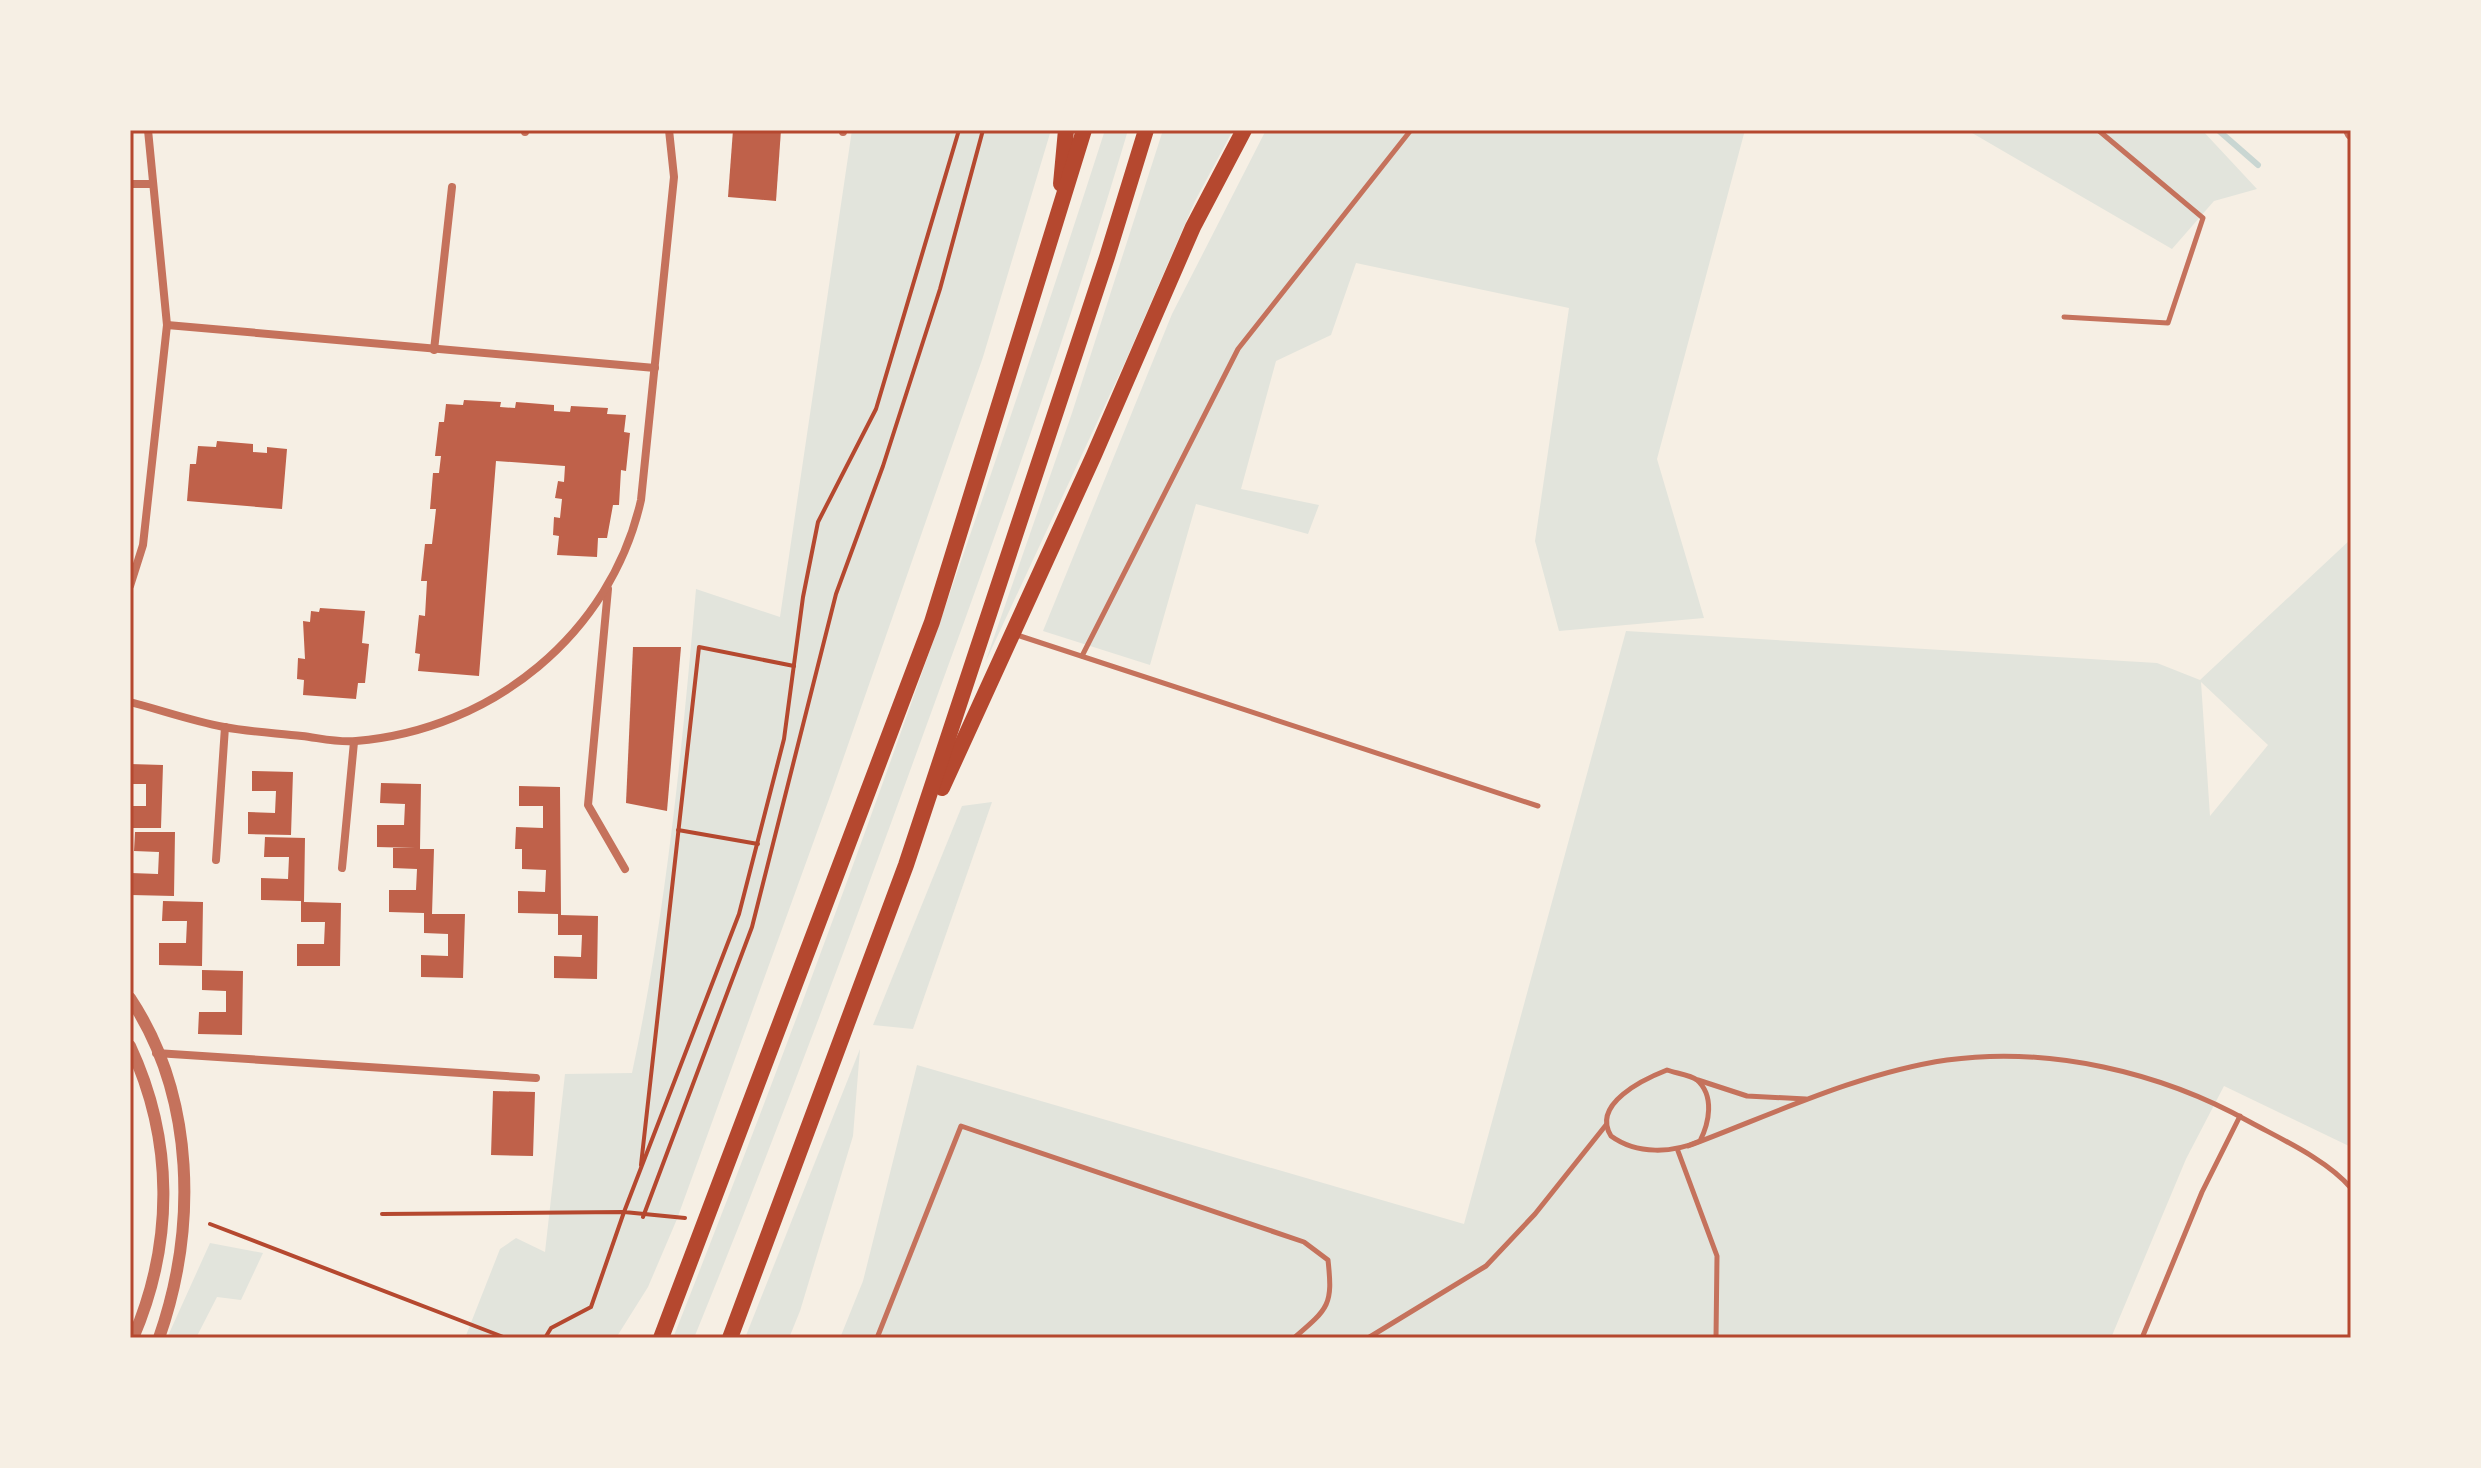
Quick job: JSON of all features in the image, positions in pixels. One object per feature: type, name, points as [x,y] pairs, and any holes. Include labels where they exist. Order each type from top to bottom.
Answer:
[{"type":"highway","points":[[1056,224],[1066,130]]},
{"type":"highway","points":[[661,1338],[932,622],[1084,130]]},
{"type":"highway","points":[[730,1338],[906,865],[1146,130]]},
{"type":"highway","points":[[906,865],[1164,290],[1244,130]]},
{"type":"street","points":[[130,586],[143,545],[167,325],[148,130]]},
{"type":"street","points":[[130,702],[225,727],[354,742],[430,728],[494,700],[562,648],[608,588],[634,533],[644,485],[674,177],[669,130]]},
{"type":"street","points":[[130,184],[152,184]]},
{"type":"street","points":[[434,350],[452,187]]},
{"type":"street","points":[[167,325],[655,368]]},
{"type":"street","points":[[130,542],[143,545]]},
{"type":"street","points":[[608,588],[588,805],[625,869]]},
{"type":"street","points":[[216,860],[225,727]]},
{"type":"street","points":[[342,868],[354,742]]},
{"type":"street","points":[[130,998],[156,1053],[178,1125],[185,1169],[186,1218],[176,1284],[159,1338]]},
{"type":"street","points":[[133,1338],[158,1266],[164,1201],[157,1128],[150,1096],[132,1050],[536,1078]]},
{"type":"lane","points":[[1082,656],[1238,349],[1411,130]]},
{"type":"lane","points":[[2064,317],[2168,323],[2203,218],[2098,130]]},
{"type":"lane","points":[[1012,634],[1538,806]]},
{"type":"lane","points":[[1688,1146],[1865,1081],[1946,1060],[2017,1056],[2087,1063],[2150,1079],[2219,1104],[2300,1151],[2351,1188]]},
{"type":"lane","points":[[1368,1338],[1486,1266],[1535,1214],[1606,1125],[1608,1114],[1633,1083],[1667,1070],[1747,1096],[1811,1099]]},
{"type":"lane","points":[[1606,1125],[1616,1140],[1663,1152],[1678,1151],[1700,1141],[1708,1126],[1706,1093],[1697,1079]]},
{"type":"lane","points":[[2142,1338],[2202,1192],[2240,1116]]},
{"type":"lane","points":[[877,1338],[961,1126],[1304,1242],[1328,1260],[1332,1297],[1317,1319],[1294,1338]]},
{"type":"lane","points":[[1678,1151],[1717,1256],[1716,1338]]},
{"type":"path","points":[[545,1338],[551,1328],[591,1307],[624,1212],[739,914],[784,739],[818,522],[876,409],[959,130]]},
{"type":"path","points":[[643,1217],[752,927],[836,594],[883,466],[940,289],[983,130]]},
{"type":"path","points":[[640,1170],[699,647],[794,666]]},
{"type":"path","points":[[678,830],[758,844]]},
{"type":"path","points":[[382,1214],[624,1212],[643,1217],[685,1218]]},
{"type":"path","points":[[210,1224],[506,1338]]},
{"type":"shaded area","points":[[852,130],[1051,130],[983,357],[833,788],[677,1219],[648,1287],[616,1338],[465,1338],[500,1249],[516,1238],[545,1252],[565,1074],[632,1073],[664,892],[696,589],[780,617]]},
{"type":"shaded area","points":[[1105,130],[1128,130],[1056,358],[977,585],[812,1038],[694,1338],[673,1338],[789,1039],[899,737]]},
{"type":"shaded area","points":[[1163,130],[1233,130],[1195,201],[1126,360],[985,663],[1072,413]]},
{"type":"shaded area","points":[[1266,130],[1745,130],[1657,459],[1704,618],[1559,631],[1535,541],[1569,308],[1356,263],[1331,335],[1276,361],[1241,489],[1319,505],[1308,534],[1196,504],[1150,665],[1043,631],[1172,314]]},
{"type":"shaded area","points":[[1967,130],[2202,130],[2257,189],[2214,201],[2172,249]]},
{"type":"shaded area","points":[[2351,539],[2351,1147],[2224,1086],[2186,1159],[2111,1338],[840,1338],[863,1281],[917,1065],[1464,1224],[1626,631],[2157,663],[2200,680]],"holes":[[[2201,682],[2268,745],[2210,816]]]},
{"type":"shaded area","points":[[992,802],[913,1029],[873,1025],[962,806]]},
{"type":"shaded area","points":[[860,1049],[853,1136],[800,1311],[789,1338],[745,1338]]},
{"type":"shaded area","points":[[210,1243],[263,1253],[241,1300],[217,1297],[196,1338],[167,1338]]},
{"type":"building","points":[[733,130],[781,130],[776,201],[728,197]]},
{"type":"building","points":[[464,400],[501,402],[500,407],[515,408],[516,402],[554,405],[554,411],[570,412],[571,406],[608,408],[607,414],[626,415],[624,432],[630,433],[626,471],[621,470],[619,505],[613,505],[607,538],[598,538],[597,557],[557,555],[559,536],[553,535],[554,517],[560,518],[562,499],[555,498],[558,481],[564,482],[565,466],[496,461],[479,676],[418,671],[420,654],[415,653],[419,615],[425,616],[427,581],[421,581],[425,544],[432,544],[434,527],[436,509],[430,509],[433,473],[439,473],[441,456],[435,456],[439,422],[444,422],[446,404],[463,405]]},
{"type":"building","points":[[217,441],[253,444],[253,452],[267,453],[267,447],[287,449],[282,509],[187,501],[190,464],[196,464],[198,446],[216,447]]},
{"type":"building","points":[[320,608],[365,611],[362,643],[369,644],[365,683],[358,683],[356,699],[303,695],[304,680],[297,679],[298,658],[305,659],[303,621],[310,622],[311,611],[319,612]]},
{"type":"building","points":[[633,647],[681,647],[667,811],[626,803]]},
{"type":"building","points":[[130,764],[163,765],[161,828],[130,828],[130,806],[146,806],[146,784],[130,784]]},
{"type":"building","points":[[252,771],[293,772],[291,835],[248,834],[248,812],[275,813],[276,791],[252,791]]},
{"type":"building","points":[[381,783],[421,784],[420,849],[434,849],[432,914],[465,914],[463,978],[421,977],[421,955],[448,956],[448,934],[424,933],[424,913],[389,912],[389,890],[416,890],[417,869],[393,868],[393,848],[415,848],[377,847],[377,825],[404,825],[405,804],[380,803]]},
{"type":"building","points":[[519,786],[560,787],[561,915],[598,916],[597,979],[554,978],[554,956],[581,957],[582,935],[558,935],[558,914],[518,913],[518,891],[545,892],[546,870],[522,869],[522,849],[515,849],[516,827],[543,828],[543,806],[519,806]]},
{"type":"building","points":[[135,832],[175,832],[174,896],[131,895],[131,873],[158,874],[159,852],[134,851]]},
{"type":"building","points":[[265,837],[305,838],[304,902],[341,903],[340,966],[297,966],[297,944],[324,944],[325,922],[301,922],[301,901],[261,900],[261,878],[288,879],[289,857],[264,857]]},
{"type":"building","points":[[163,901],[203,902],[202,966],[159,965],[159,943],[186,943],[187,921],[162,921]]},
{"type":"building","points":[[202,970],[243,971],[242,1035],[198,1034],[199,1012],[226,1012],[226,991],[202,990]]},
{"type":"building","points":[[493,1091],[535,1092],[533,1156],[491,1155]]},
{"type":"waterway","points":[[2218,130],[2258,165]]}]
